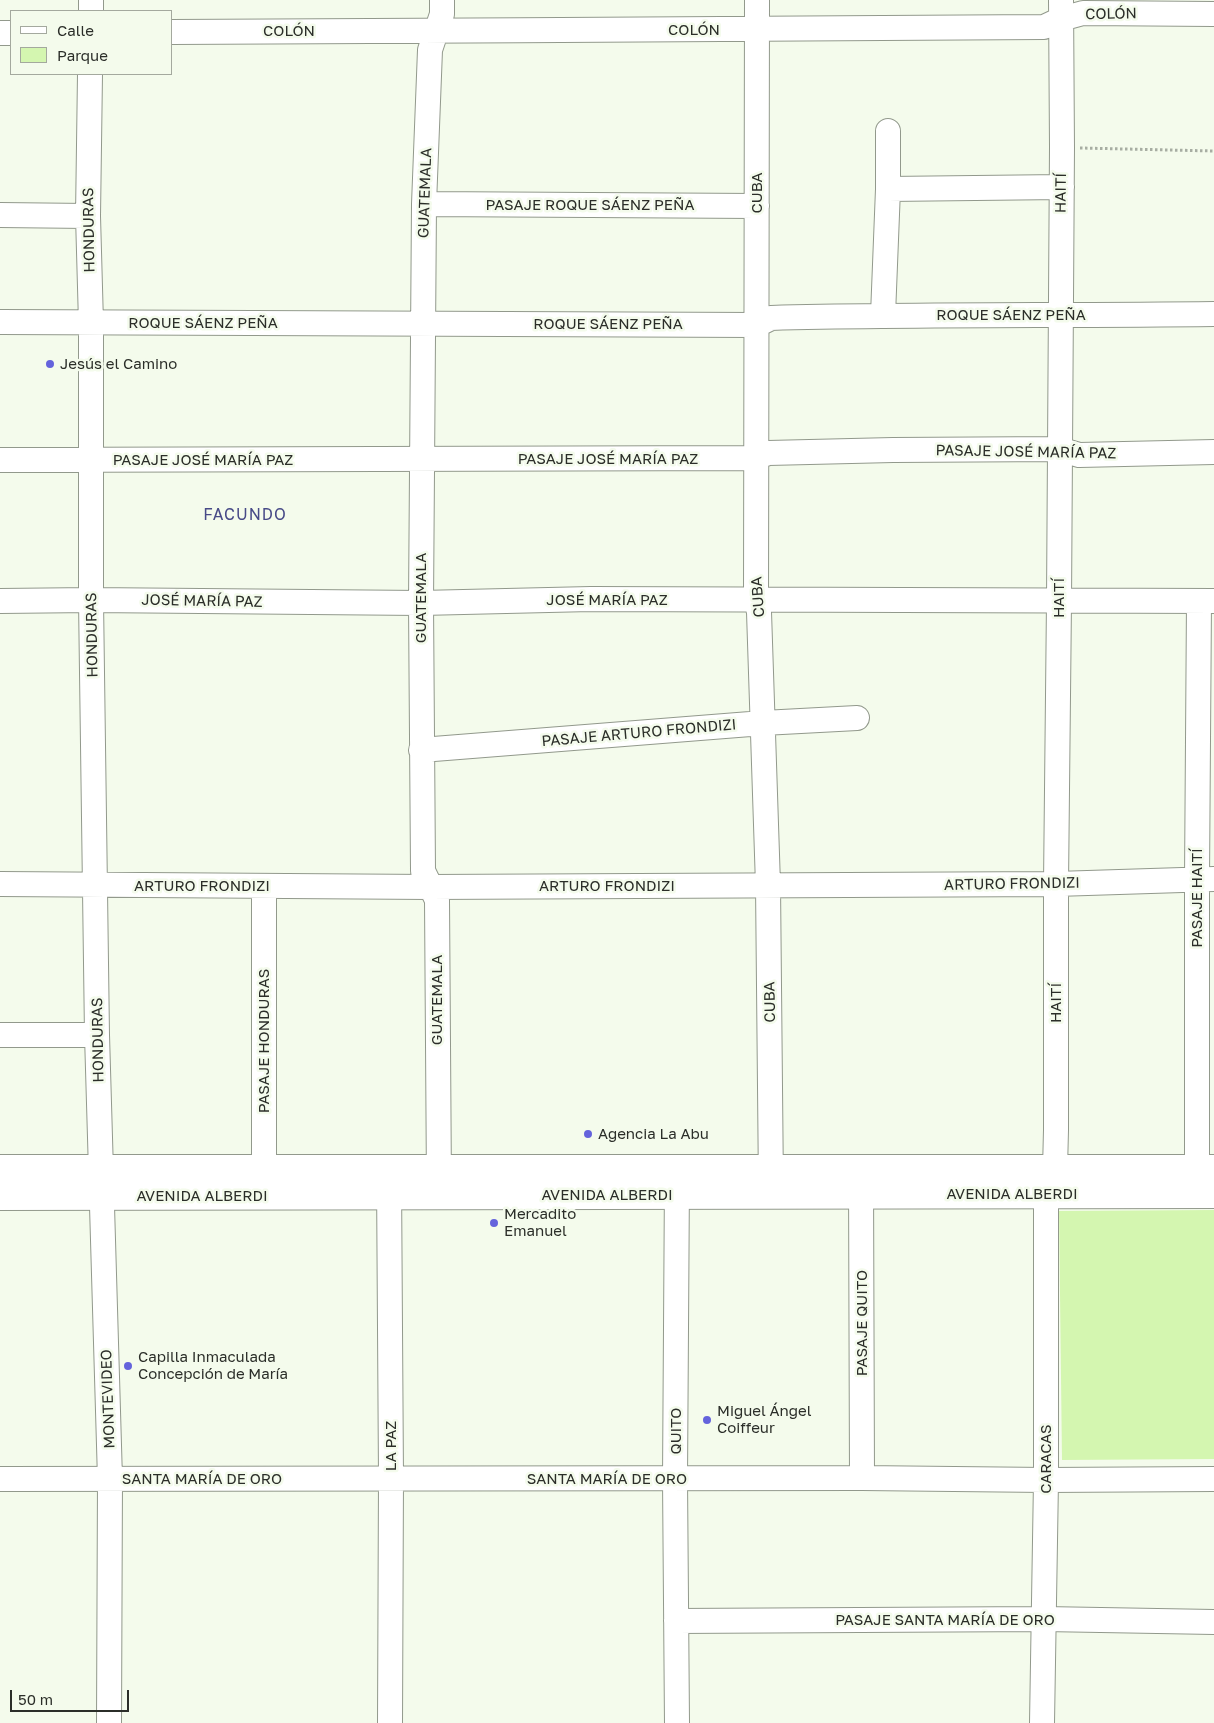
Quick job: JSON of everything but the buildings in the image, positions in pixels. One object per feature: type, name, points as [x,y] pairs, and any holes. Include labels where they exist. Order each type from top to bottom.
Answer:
[{"type":"main road","name":"AVENIDA ALBERDI","points":[[0,1169],[102,1169],[264,1182],[861,1182],[1046,1194],[1206,1182]]},
{"type":"main road","name":"AVENIDA ALBERDI","points":[[861,1182],[1055,1169],[1206,1182]]},
{"type":"main road","name":"AVENIDA ALBERDI","points":[[0,1196],[102,1196],[264,1182]]},
{"type":"street","name":"GUATEMALA","points":[[438,1182],[437,900],[424,870],[420,604],[424,204],[430,50],[442,14],[442,0]]},
{"type":"street","name":"CUBA","points":[[757,0],[756,600],[759,612],[768,885],[771,1182]]},
{"type":"street","name":"COLÓN","points":[[172,32],[1044,27],[1061,10],[1082,13],[1214,14]]},
{"type":"street","name":"HAITÍ","points":[[1046,1194],[1055,1169],[1062,187],[1061,10]]},
{"type":"street","name":"HONDURAS","points":[[90,75],[88,216],[91,323],[91,600],[97,1034],[102,1196]]},
{"type":"street","points":[[883,315],[888,189],[888,131]]},
{"type":"street","points":[[888,189],[1062,187]]},
{"type":"street","name":"PASAJE ROQUE SÁENZ PEÑA","points":[[424,204],[757,206]]},
{"type":"street","points":[[0,215],[88,216]]},
{"type":"street","name":"ROQUE SÁENZ PEÑA","points":[[0,322],[757,325],[770,318],[883,315],[1061,316],[1214,314]]},
{"type":"street","name":"PASAJE JOSÉ MARÍA PAZ","points":[[0,460],[755,458],[768,453],[893,450],[1059,449],[1079,455],[1214,452]]},
{"type":"street","name":"JOSÉ MARÍA PAZ","points":[[0,601],[91,600],[420,604],[591,599],[1206,601]]},
{"type":"street","name":"PASAJE HAITÍ","points":[[1206,601],[1206,1182]]},
{"type":"street","name":"PASAJE ARTURO FRONDIZI","points":[[421,750],[763,723],[857,718]]},
{"type":"street","name":"ARTURO FRONDIZI","points":[[0,884],[430,887],[1056,884],[1205,879]]},
{"type":"street","name":"PASAJE HONDURAS","points":[[264,886],[264,1182]]},
{"type":"street","points":[[0,1034],[97,1034]]},
{"type":"street","name":"LA PAZ","points":[[389,1182],[390,1723]]},
{"type":"street","name":"QUITO","points":[[677,1182],[677,1723]]},
{"type":"street","name":"PASAJE QUITO","points":[[861,1182],[862,1478]]},
{"type":"street","name":"CARACAS","points":[[1042,1723],[1046,1480],[1046,1194]]},
{"type":"street","name":"MONTEVIDEO","points":[[102,1196],[110,1479],[109,1723]]},
{"type":"street","name":"SANTA MARÍA DE ORO","points":[[0,1479],[1214,1479]]},
{"type":"street","name":"PASAJE SANTA MARÍA DE ORO","points":[[676,1621],[1044,1619],[1214,1622]]},
{"type":"path","points":[[1062,147],[1214,151]]},
{"type":"green space","points":[[1214,1210],[1214,1459],[1062,1460],[1059,1211]]},
{"type":"place","name":"Jesús el Camino","points":[[50,364]]},
{"type":"place","name":"Agencia La Abu","points":[[588,1134]]},
{"type":"place","name":"Mercadito Emanuel","points":[[494,1223]]},
{"type":"place","name":"Capilla Inmaculada Concepción de María","points":[[128,1366]]},
{"type":"place","name":"Miguel Ángel Coiffeur","points":[[707,1420]]},
{"type":"district","name":"FACUNDO","points":[[245,515]]}]
